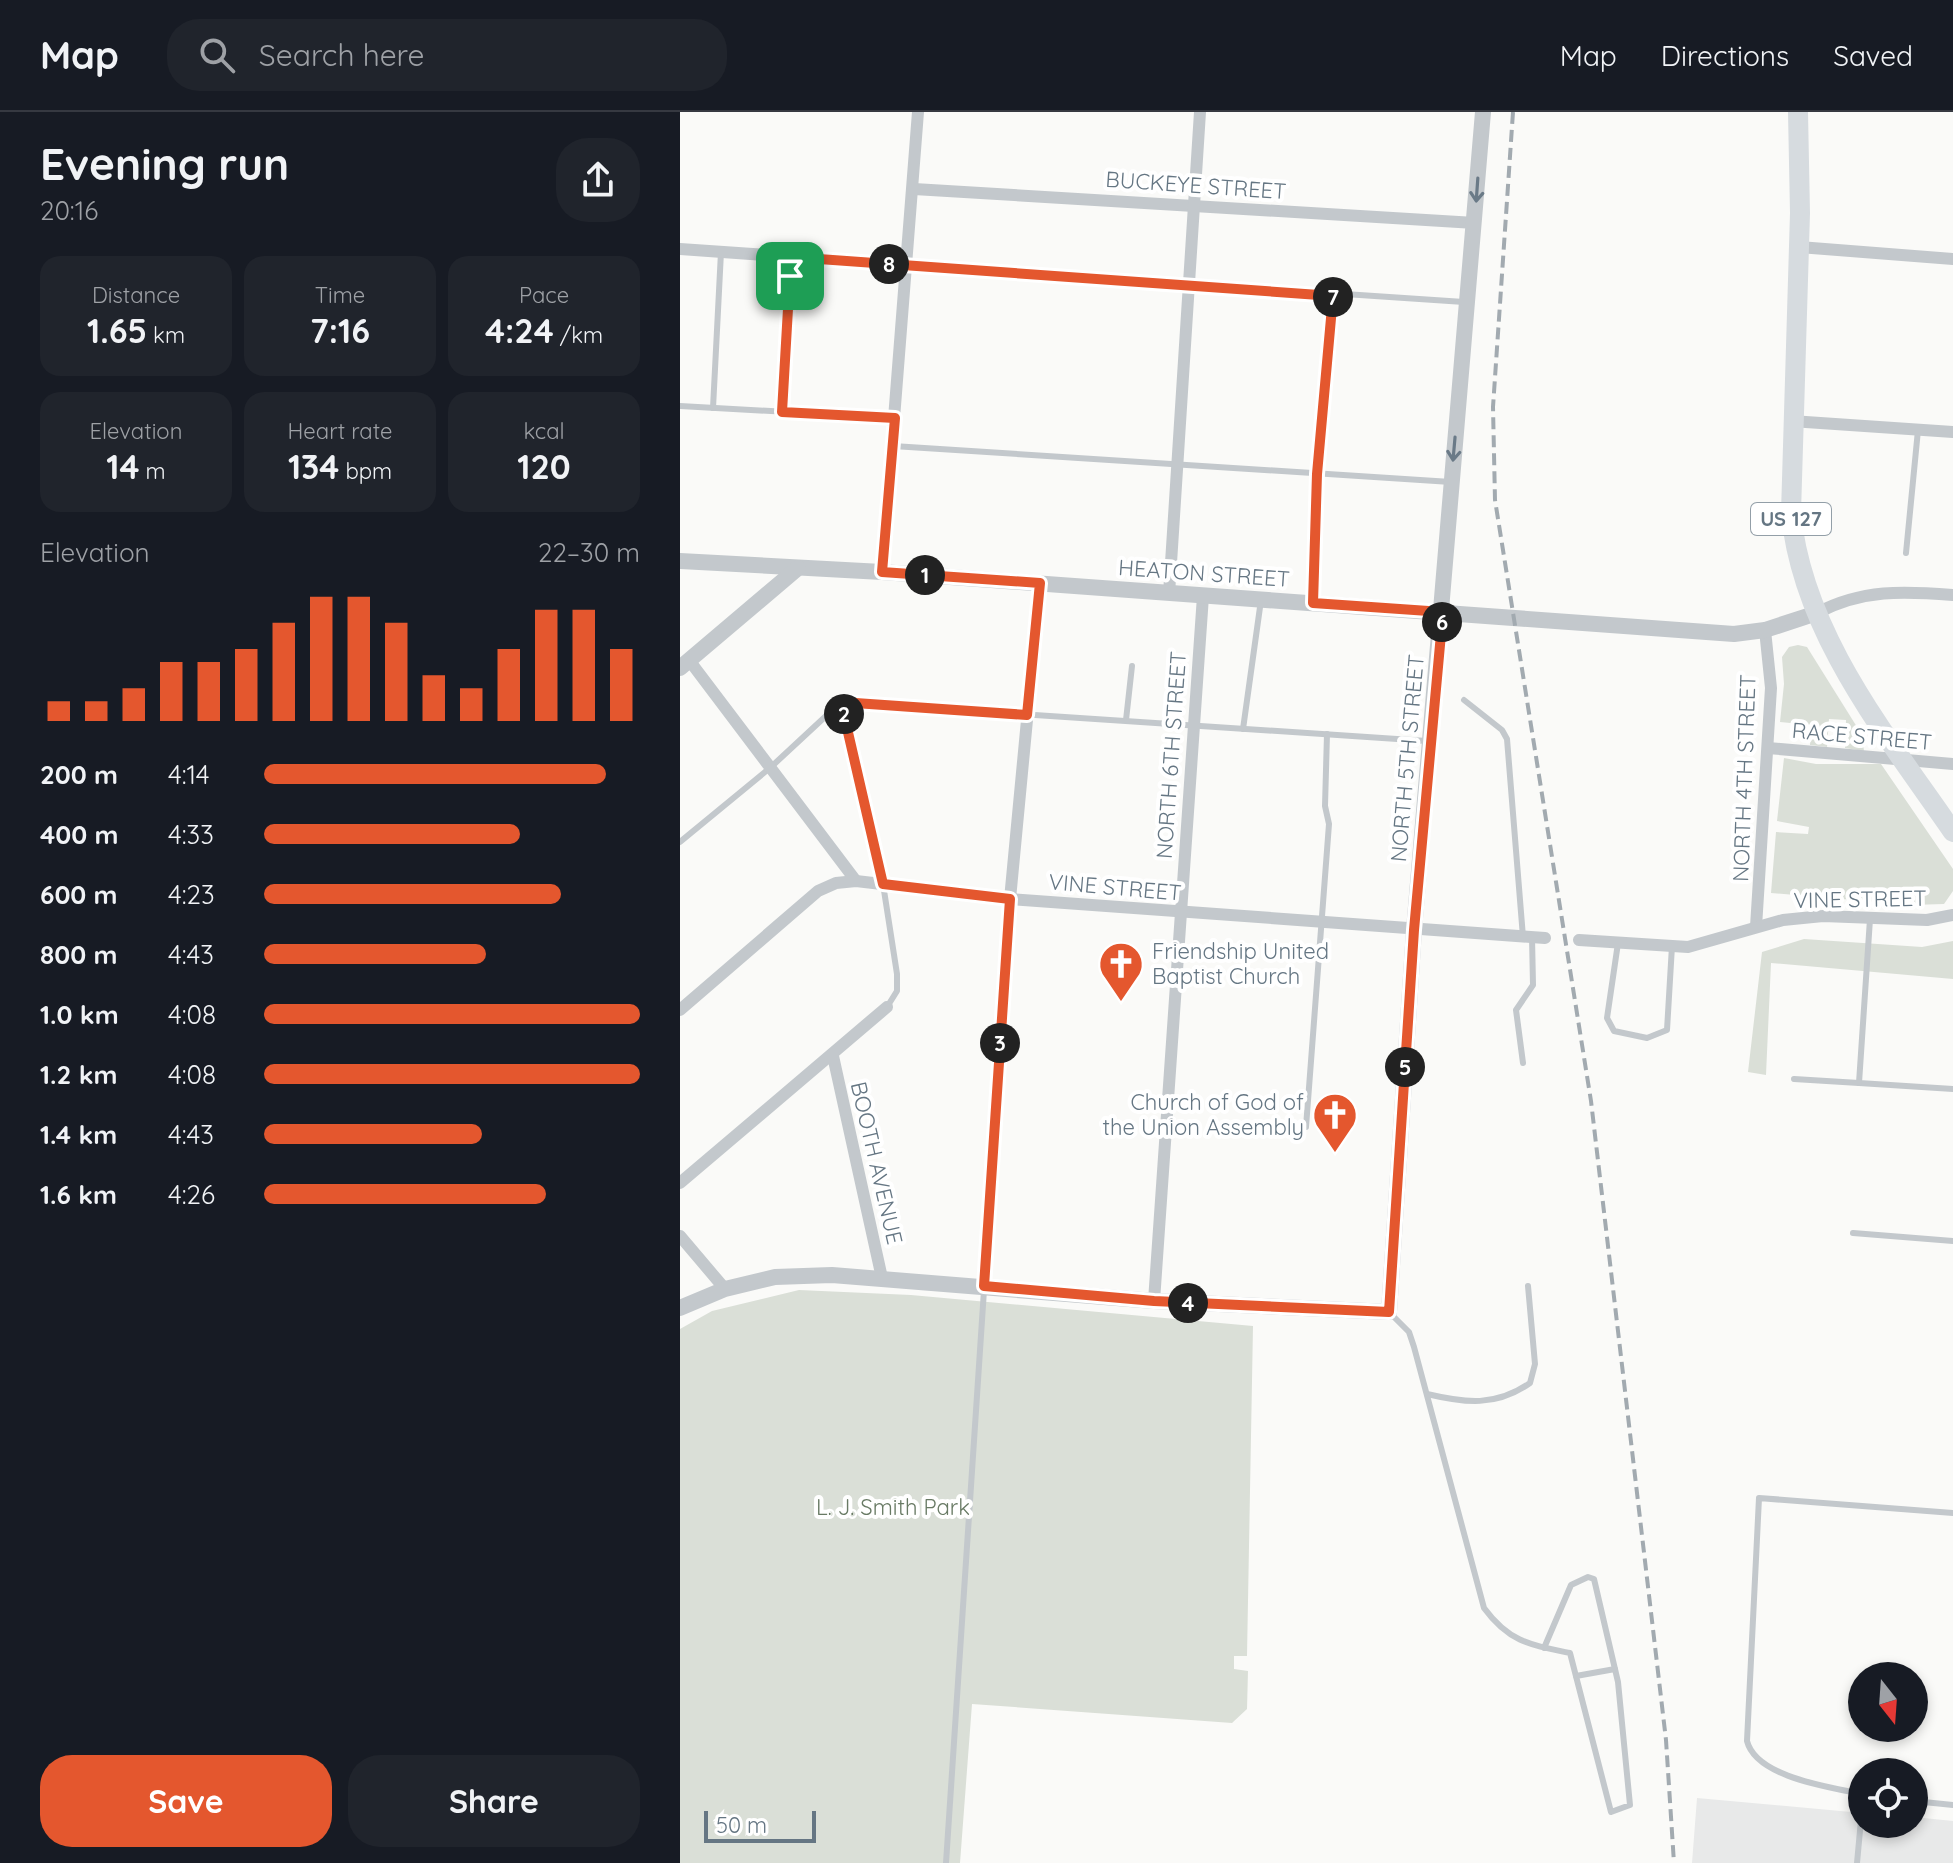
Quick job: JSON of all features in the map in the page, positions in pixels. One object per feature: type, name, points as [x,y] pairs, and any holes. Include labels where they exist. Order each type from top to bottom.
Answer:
[{"type":"highway","name":"US 127","points":[[1798,112],[1799,247],[1791,421],[1793,534],[1817,613],[1846,671],[1953,832]]},
{"type":"street","points":[[882,572],[909,265],[918,112]]},
{"type":"street","points":[[1169,594],[1200,112]]},
{"type":"street","name":"NORTH 5TH STREET","points":[[1389,1312],[1414,930],[1483,112]]},
{"type":"street","name":"BUCKEYE STREET","points":[[914,189],[1475,223]]},
{"type":"street","points":[[1799,247],[1953,259]]},
{"type":"street","points":[[680,249],[909,265]]},
{"type":"street","points":[[1791,421],[1953,432]]},
{"type":"street","name":"HEATON STREET","points":[[680,561],[882,572],[1734,634],[1765,630],[1817,613]]},
{"type":"street","points":[[798,568],[685,664],[771,767],[856,881]]},
{"type":"street","points":[[984,1286],[1010,899],[1040,583]]},
{"type":"street","points":[[1817,613],[1837,602],[1880,592],[1953,595]]},
{"type":"street","name":"NORTH 6TH STREET","points":[[1154,1301],[1203,596]]},
{"type":"street","name":"NORTH 4TH STREET","points":[[1756,927],[1771,688],[1765,630]]},
{"type":"street","name":"RACE STREET","points":[[1768,748],[1953,764]]},
{"type":"street","name":"VINE STREET","points":[[680,1010],[818,891],[836,883],[856,881],[1010,899],[1179,913],[1533,937]]},
{"type":"street","name":"VINE STREET","points":[[1579,940],[1688,947],[1756,927],[1823,916],[1927,920],[1953,915]]},
{"type":"street","points":[[680,1183],[887,1007]]},
{"type":"street","name":"BOOTH AVENUE","points":[[833,1056],[882,1278]]},
{"type":"street","points":[[680,1236],[725,1289]]},
{"type":"street","points":[[680,1308],[725,1289],[775,1277],[882,1278],[1154,1301],[1389,1312]]},
{"type":"lane","points":[[713,408],[721,252]]},
{"type":"lane","points":[[782,412],[791,257]]},
{"type":"lane","points":[[909,265],[1333,296],[1468,302]]},
{"type":"lane","points":[[1313,603],[1317,474],[1333,296]]},
{"type":"lane","points":[[680,406],[895,418]]},
{"type":"lane","points":[[1906,553],[1918,430]]},
{"type":"lane","points":[[893,446],[1451,482]]},
{"type":"lane","points":[[1243,729],[1261,600]]},
{"type":"lane","points":[[1126,720],[1132,666]]},
{"type":"lane","points":[[1464,700],[1502,730],[1507,739],[1533,937],[1533,985],[1516,1010],[1523,1063]]},
{"type":"lane","points":[[841,702],[883,884],[897,974],[897,991],[887,1007]]},
{"type":"lane","points":[[680,842],[771,767],[841,702],[1431,741]]},
{"type":"lane","points":[[1306,1127],[1329,824],[1325,806],[1327,734]]},
{"type":"lane","points":[[1859,1083],[1870,919]]},
{"type":"lane","points":[[1618,943],[1607,1018],[1614,1031],[1647,1038],[1667,1030],[1672,946]]},
{"type":"lane","points":[[1794,1079],[1953,1089]]},
{"type":"lane","points":[[1853,1233],[1953,1241]]},
{"type":"lane","points":[[946,1863],[984,1286]]},
{"type":"lane","points":[[1427,1394],[1459,1402],[1486,1403],[1512,1396],[1530,1383],[1535,1364],[1528,1286]]},
{"type":"lane","points":[[1389,1312],[1409,1332],[1484,1608],[1502,1633],[1544,1648],[1570,1653],[1611,1812],[1630,1805],[1615,1669],[1594,1579],[1588,1577],[1571,1585],[1544,1648]]},
{"type":"lane","points":[[1848,1791],[1813,1783],[1758,1762],[1751,1755],[1747,1741],[1759,1498],[1953,1513]]},
{"type":"lane","points":[[1576,1676],[1615,1669]]},
{"type":"lane","points":[[1928,1802],[1953,1805]]},
{"type":"lane","points":[[1857,1863],[1859,1838]]},
{"type":"shaded area","points":[[1697,1798],[1848,1812],[1848,1838],[1928,1838],[1928,1818],[1953,1821],[1953,1863],[1692,1863]]},
{"type":"green space","points":[[1789,647],[1807,647],[1862,735],[1864,751],[1845,748],[1846,720],[1829,719],[1827,747],[1810,745],[1811,725],[1780,722],[1784,684],[1782,657]]},
{"type":"green space","points":[[1784,758],[1816,764],[1881,764],[1953,869],[1953,891],[1944,904],[1912,905],[1771,893],[1776,832],[1808,834],[1809,827],[1777,821]]},
{"type":"green space","points":[[1804,939],[1922,947],[1953,941],[1953,979],[1771,963],[1766,1075],[1748,1072],[1762,952]]},
{"type":"green space","name":"L. J. Smith Park","points":[[799,1290],[911,1295],[1253,1326],[1247,1656],[1234,1656],[1234,1669],[1248,1671],[1247,1709],[1232,1723],[972,1704],[960,1863],[680,1863],[680,1329],[712,1311]]},
{"type":"railway","points":[[1513,112],[1493,407],[1495,500],[1591,1101],[1666,1740],[1674,1863]]},
{"type":"place","name":"Friendship United Baptist Church","points":[[1121,1003]]},
{"type":"place","name":"Church of God of the Union Assembly","points":[[1335,1154]]},
{"type":"route","points":[[791,257],[1333,296],[1317,474],[1313,603],[1443,612],[1414,930],[1389,1312],[1154,1301],[984,1286],[1010,899],[883,884],[841,702],[1027,715],[1040,583],[882,572],[895,418],[782,412],[790,276],[791,257]]}]
